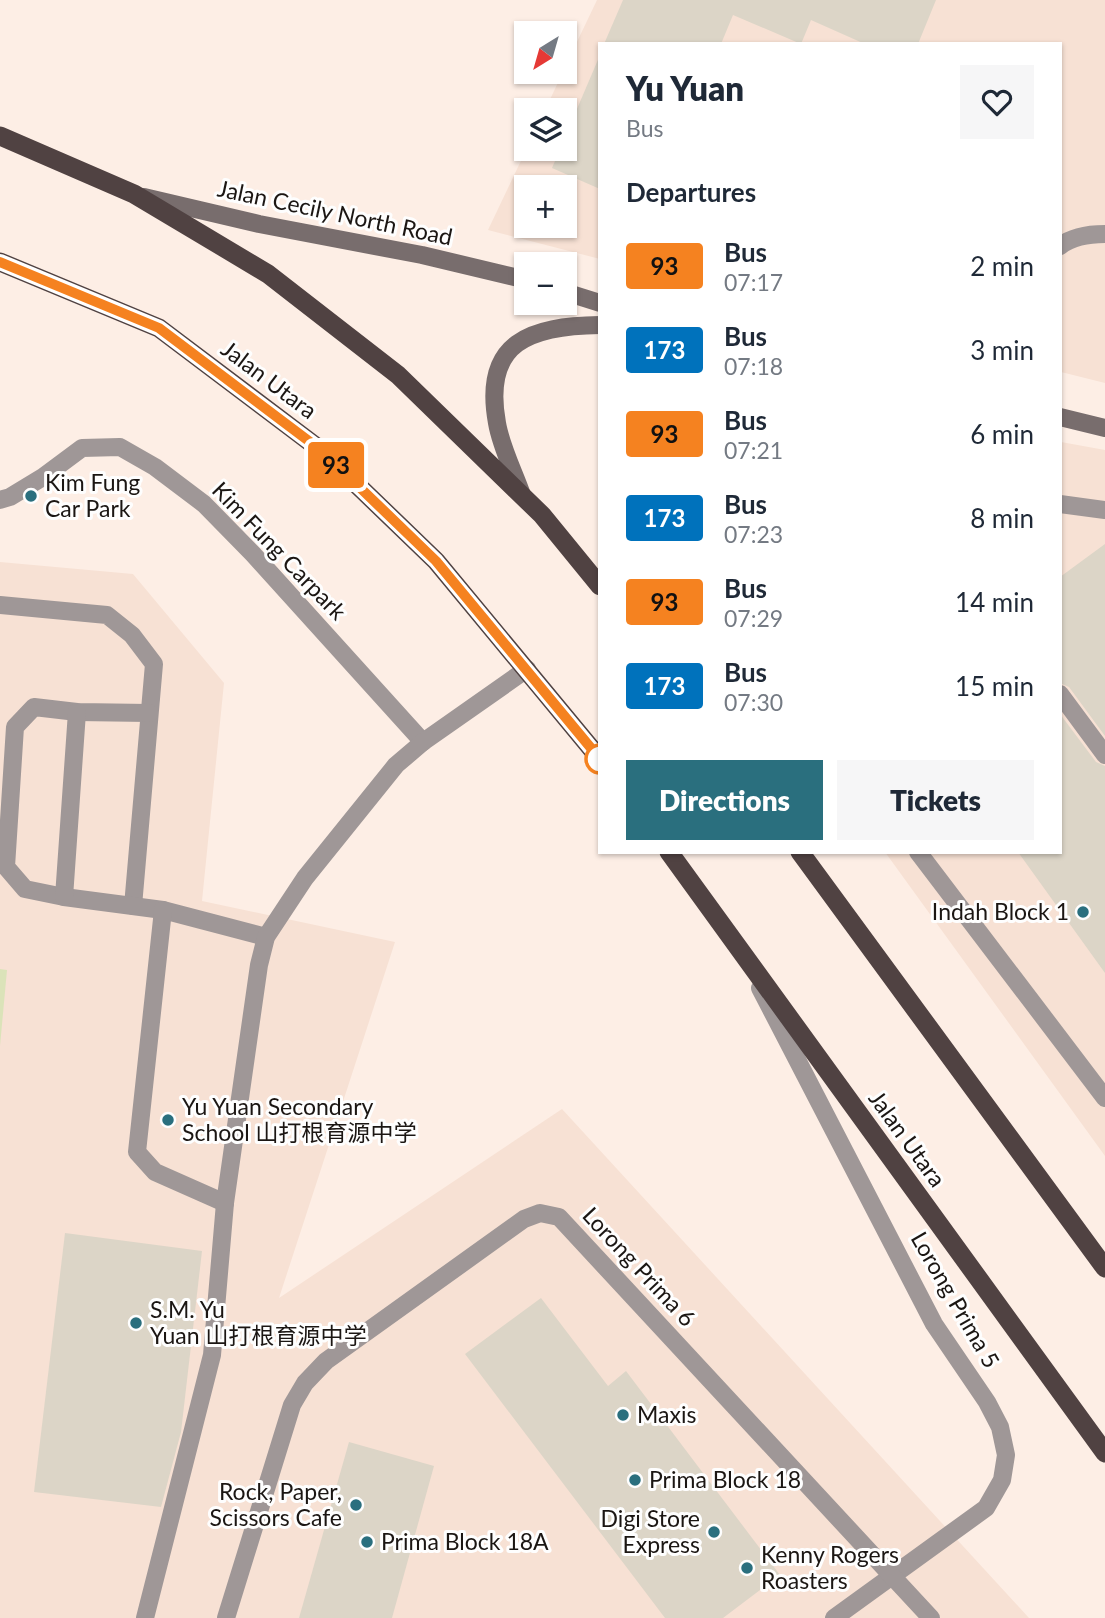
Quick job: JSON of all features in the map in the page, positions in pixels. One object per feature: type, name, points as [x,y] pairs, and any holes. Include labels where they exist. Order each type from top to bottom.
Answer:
[{"type":"highway","points":[[0,136],[134,194],[268,274],[398,375],[542,514],[598,584]]},
{"type":"highway","name":"Jalan Utara","points":[[0,262],[159,328],[322,451],[436,561],[598,757]]},
{"type":"highway","name":"Jalan Utara","points":[[670,854],[1105,1454]]},
{"type":"highway","points":[[801,854],[1105,1268]]},
{"type":"main road","name":"Jalan Cecily North Road","points":[[134,194],[259,224],[422,255],[514,277]]},
{"type":"main road","points":[[577,296],[598,302]]},
{"type":"main road","points":[[522,495],[497,425],[493,388],[501,361],[518,341],[544,330],[569,325],[598,325]]},
{"type":"main road","points":[[1062,417],[1105,428]]},
{"type":"street","points":[[1062,244],[1090,234],[1105,234]]},
{"type":"street","name":"Kim Fung Carpark","points":[[0,500],[43,477],[82,448],[120,447],[155,467],[204,504],[224,524],[423,742]]},
{"type":"street","points":[[1062,504],[1105,510]]},
{"type":"street","points":[[0,605],[107,615],[132,635],[154,664],[133,906]]},
{"type":"street","points":[[145,1618],[212,1355],[225,1203],[259,965],[266,937],[304,878],[396,765],[423,742],[527,669]]},
{"type":"street","points":[[1062,697],[1105,755]]},
{"type":"street","points":[[149,713],[77,712],[34,707],[15,727],[6,867],[25,889],[163,910],[266,937]]},
{"type":"street","points":[[64,897],[77,712]]},
{"type":"street","points":[[920,854],[1105,1098]]},
{"type":"street","points":[[163,910],[137,1152],[155,1172],[225,1203]]},
{"type":"street","name":"Lorong Prima 5","points":[[742,954],[934,1324],[987,1402],[1000,1427],[1006,1455],[1002,1480],[986,1508],[834,1618]]},
{"type":"street","name":"Lorong Prima 6","points":[[226,1618],[292,1405],[305,1383],[326,1361],[348,1345],[524,1219],[540,1213],[559,1217],[931,1618]]},
{"type":"shaded area","points":[[597,0],[1105,0],[1105,383],[1062,372],[1062,42],[598,42],[598,258],[519,238],[577,238],[577,175],[514,175],[521,161],[577,161],[577,98],[551,98],[557,84],[578,84],[578,40]]},
{"type":"shaded area","points":[[514,175],[514,237],[488,230]]},
{"type":"shaded area","points":[[1062,442],[1105,450],[1105,1156],[886,854],[1062,854]]},
{"type":"shaded area","points":[[0,562],[133,574],[224,683],[202,901],[395,942],[279,1298],[562,1109],[1029,1618],[0,1618]]},
{"type":"green space","points":[[0,969],[7,970],[0,1046]]},
{"type":"building","points":[[623,0],[936,0],[919,42],[860,42],[811,20],[802,42],[796,42],[733,15],[722,42],[605,42]]},
{"type":"building","points":[[598,60],[598,188],[577,179],[577,175],[568,175],[552,168],[555,161],[577,161],[577,109]]},
{"type":"building","points":[[1105,544],[1105,736],[1069,687],[1062,684],[1062,576]]},
{"type":"building","name":"Indah Block 1","points":[[1062,717],[1096,762],[1105,766],[1105,973],[1019,854],[1062,854]]},
{"type":"building","points":[[65,1233],[202,1251],[181,1432],[161,1507],[34,1492]]},
{"type":"building","name":"Prima Block 18","points":[[541,1298],[608,1386],[626,1371],[780,1575],[723,1618],[665,1618],[465,1354]]},
{"type":"building","name":"Prima Block 18A","points":[[349,1442],[434,1466],[392,1618],[299,1618]]},
{"type":"bus line","name":"93","points":[[0,262],[159,328],[322,451],[436,561],[598,756]]},
{"type":"place","name":"Kim Fung Car Park","points":[[31,496]]},
{"type":"place","name":"Indah Block 1","points":[[1083,912]]},
{"type":"place","name":"Yu Yuan Secondary School 山打根育源中学","points":[[168,1120]]},
{"type":"place","name":"S.M. Yu Yuan 山打根育源中学","points":[[136,1323]]},
{"type":"place","name":"Maxis","points":[[623,1415]]},
{"type":"place","name":"Prima Block 18","points":[[635,1480]]},
{"type":"place","name":"Rock, Paper, Scissors Cafe","points":[[356,1505]]},
{"type":"place","name":"Digi Store Express","points":[[714,1532]]},
{"type":"place","name":"Prima Block 18A","points":[[367,1542]]},
{"type":"place","name":"Kenny Rogers Roasters","points":[[747,1568]]}]
